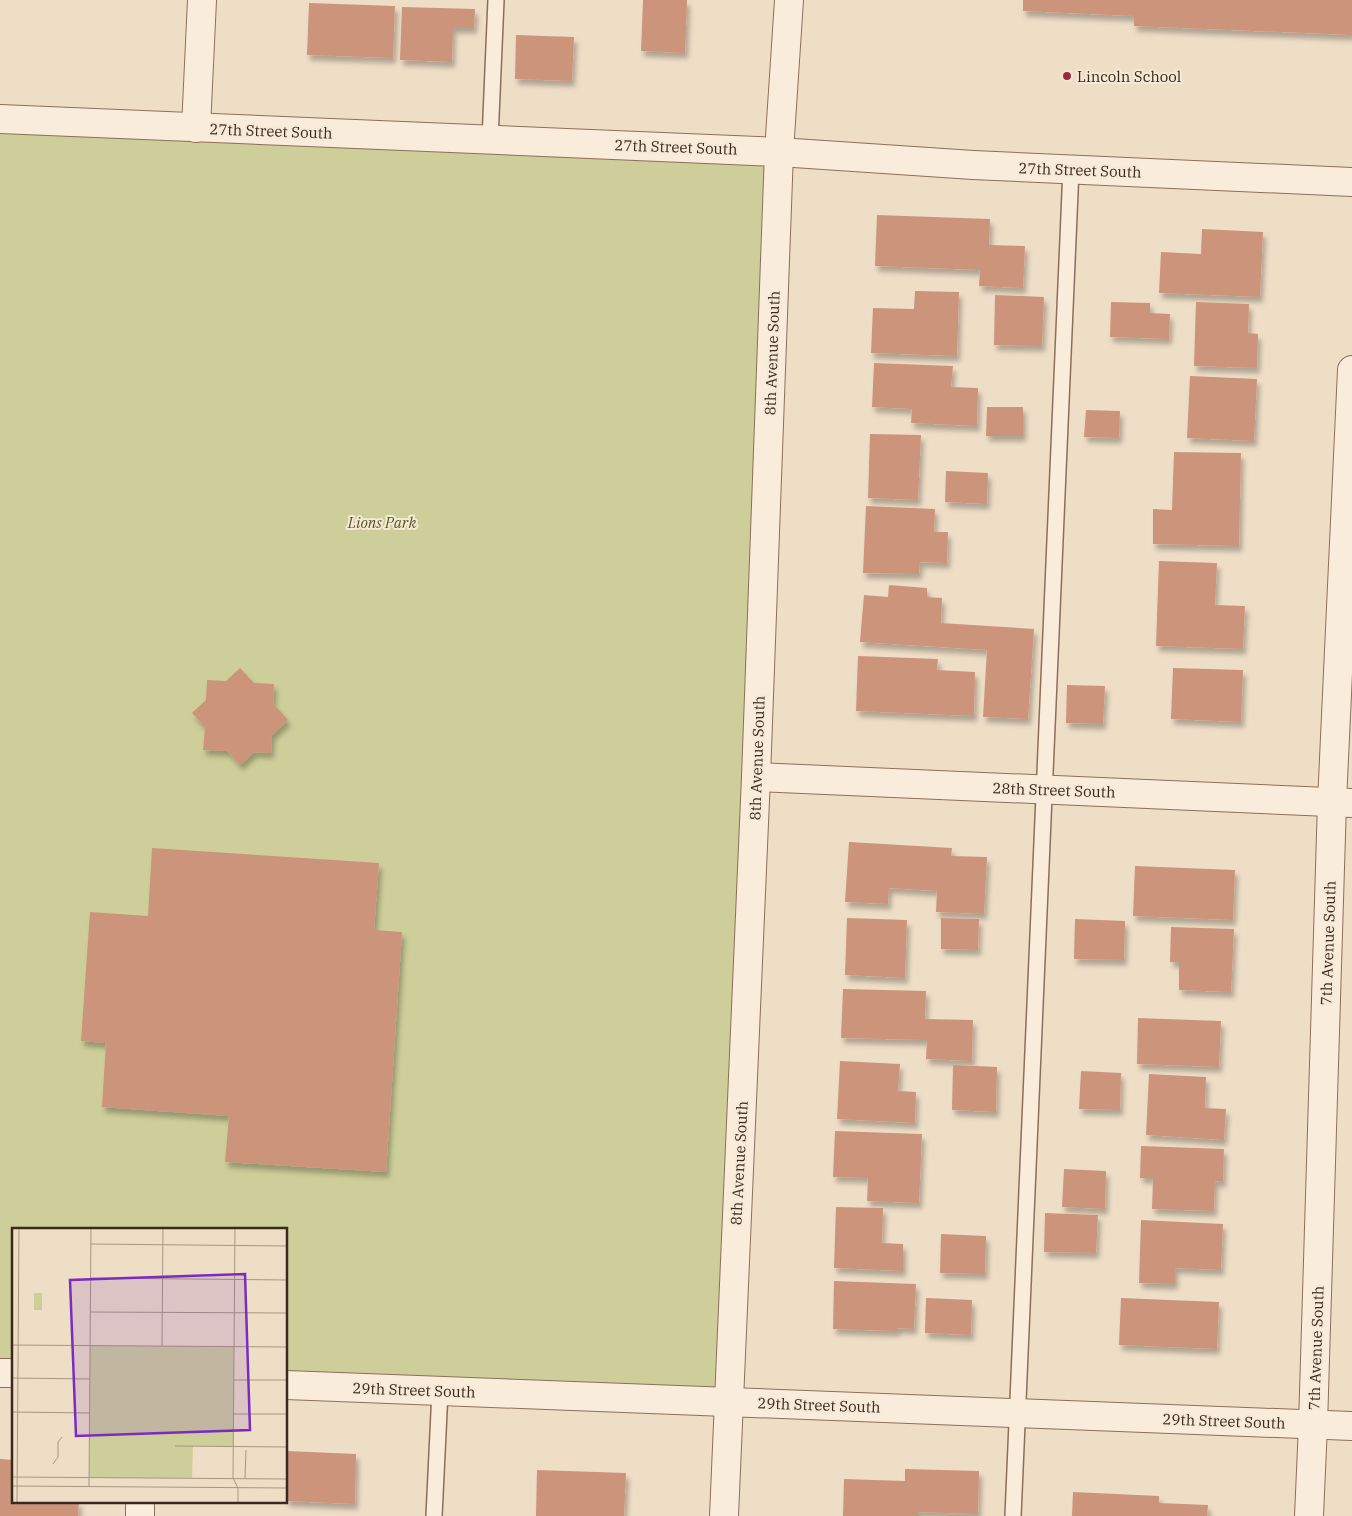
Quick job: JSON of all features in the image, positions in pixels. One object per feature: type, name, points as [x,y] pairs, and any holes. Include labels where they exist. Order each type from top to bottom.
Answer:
[{"type":"street","points":[[196,128],[202,0]]},
{"type":"street","name":"8th Avenue South","points":[[724,1516],[756,777],[779,152],[789,0]]},
{"type":"street","name":"27th Street South","points":[[0,119],[779,152],[974,165],[1352,182]]},
{"type":"street","name":"7th Avenue South","points":[[1309,1516],[1342,803],[1352,370]]},
{"type":"street","name":"28th Street South","points":[[756,777],[1342,803]]},
{"type":"street","name":"29th Street South","points":[[288,1385],[1352,1426]]},
{"type":"lane","points":[[490,140],[496,0]]},
{"type":"lane","points":[[1013,1516],[1071,169]]},
{"type":"lane","points":[[434,1516],[440,1391]]},
{"type":"green space","name":"Lions Park","points":[[0,119],[779,152],[729,1402],[288,1383],[288,1228],[12,1228],[12,1372],[0,1372]]},
{"type":"building","points":[[643,0],[687,0],[685,53],[641,51]]},
{"type":"building","points":[[1023,0],[1352,0],[1352,35],[1134,26],[1134,16],[1023,11]]},
{"type":"building","points":[[309,3],[395,6],[393,58],[307,55]]},
{"type":"building","points":[[402,7],[475,9],[474,28],[453,28],[452,62],[400,60]]},
{"type":"building","points":[[516,35],[574,37],[572,81],[515,79]]},
{"type":"building","points":[[877,215],[990,219],[989,245],[1025,246],[1023,288],[979,286],[980,270],[875,266]]},
{"type":"building","points":[[1202,229],[1263,232],[1260,297],[1159,293],[1161,252],[1201,254]]},
{"type":"building","points":[[915,291],[959,292],[957,356],[871,353],[873,308],[914,309]]},
{"type":"building","points":[[995,295],[1044,297],[1042,346],[994,345]]},
{"type":"building","points":[[1111,302],[1150,303],[1150,313],[1170,314],[1169,339],[1110,337]]},
{"type":"building","points":[[1196,302],[1249,304],[1248,333],[1258,334],[1257,368],[1194,366]]},
{"type":"building","points":[[874,363],[953,366],[951,387],[978,388],[977,426],[911,423],[912,409],[872,407]]},
{"type":"building","points":[[1190,376],[1257,379],[1254,441],[1187,438]]},
{"type":"building","points":[[987,407],[1023,407],[1023,436],[986,436]]},
{"type":"building","points":[[1086,410],[1120,411],[1119,438],[1084,437]]},
{"type":"building","points":[[870,434],[921,435],[918,500],[868,498]]},
{"type":"building","points":[[1174,452],[1241,453],[1239,546],[1153,544],[1153,509],[1172,510]]},
{"type":"building","points":[[946,471],[988,473],[987,504],[945,502]]},
{"type":"building","points":[[866,506],[935,509],[934,532],[948,532],[947,563],[920,562],[919,574],[863,573]]},
{"type":"building","points":[[1159,561],[1217,563],[1215,605],[1245,606],[1243,649],[1156,646]]},
{"type":"building","points":[[889,585],[927,588],[927,597],[942,598],[941,623],[1034,629],[1028,719],[983,717],[987,650],[860,642],[864,595],[888,597]]},
{"type":"building","points":[[858,656],[938,659],[937,670],[975,672],[974,716],[856,711]]},
{"type":"building","points":[[240,668],[254,683],[274,684],[273,703],[288,720],[272,735],[271,753],[254,752],[240,765],[227,751],[203,750],[205,727],[192,713],[206,700],[207,680],[226,681]]},
{"type":"building","points":[[1173,668],[1243,670],[1241,722],[1171,719]]},
{"type":"building","points":[[1067,685],[1105,686],[1103,724],[1066,723]]},
{"type":"building","points":[[849,842],[952,848],[951,856],[987,857],[984,914],[936,912],[937,891],[889,888],[888,904],[845,902]]},
{"type":"building","points":[[152,848],[379,863],[374,930],[402,932],[386,1172],[225,1162],[229,1116],[102,1107],[106,1043],[81,1041],[90,912],[148,916]]},
{"type":"building","points":[[1135,866],[1235,870],[1233,920],[1133,916]]},
{"type":"building","points":[[847,918],[907,920],[905,978],[845,975]]},
{"type":"building","points":[[941,918],[979,919],[978,950],[941,949]]},
{"type":"building","points":[[1075,919],[1125,921],[1124,960],[1074,959]]},
{"type":"building","points":[[1171,927],[1234,929],[1231,992],[1179,990],[1179,962],[1170,962]]},
{"type":"building","points":[[843,989],[926,991],[925,1019],[973,1020],[972,1061],[926,1059],[927,1040],[841,1038]]},
{"type":"building","points":[[1138,1018],[1221,1021],[1219,1067],[1137,1064]]},
{"type":"building","points":[[840,1061],[900,1064],[898,1091],[916,1092],[915,1123],[837,1119]]},
{"type":"building","points":[[953,1065],[997,1067],[996,1112],[952,1110]]},
{"type":"building","points":[[1081,1071],[1121,1073],[1120,1110],[1079,1109]]},
{"type":"building","points":[[1149,1074],[1206,1077],[1205,1108],[1226,1109],[1224,1140],[1146,1135]]},
{"type":"building","points":[[835,1131],[922,1134],[919,1203],[867,1201],[868,1178],[833,1177]]},
{"type":"building","points":[[1141,1146],[1224,1149],[1223,1182],[1215,1181],[1214,1211],[1152,1209],[1153,1178],[1140,1178]]},
{"type":"building","points":[[1064,1169],[1106,1171],[1105,1209],[1062,1207]]},
{"type":"building","points":[[836,1207],[883,1208],[882,1243],[903,1244],[903,1271],[834,1268]]},
{"type":"building","points":[[1045,1213],[1098,1215],[1096,1253],[1044,1252]]},
{"type":"building","points":[[1141,1220],[1223,1224],[1221,1270],[1175,1268],[1175,1284],[1139,1283]]},
{"type":"building","points":[[941,1234],[986,1236],[985,1274],[940,1273]]},
{"type":"building","points":[[834,1281],[916,1284],[914,1329],[897,1328],[897,1331],[833,1329]]},
{"type":"building","points":[[926,1298],[972,1300],[971,1335],[925,1333]]},
{"type":"building","points":[[1121,1298],[1219,1302],[1217,1349],[1119,1345]]},
{"type":"building","points":[[288,1451],[356,1454],[355,1504],[288,1501]]},
{"type":"building","points":[[0,1459],[12,1460],[12,1504],[79,1504],[78,1516],[0,1516]]},
{"type":"building","points":[[905,1469],[979,1471],[978,1514],[918,1512],[918,1516],[843,1516],[844,1479],[905,1481]]},
{"type":"building","points":[[537,1470],[626,1473],[624,1516],[536,1516]]},
{"type":"building","points":[[1073,1492],[1159,1496],[1159,1503],[1208,1505],[1207,1516],[1072,1516]]},
{"type":"place","name":"Lincoln School","points":[[1067,76]]}]
